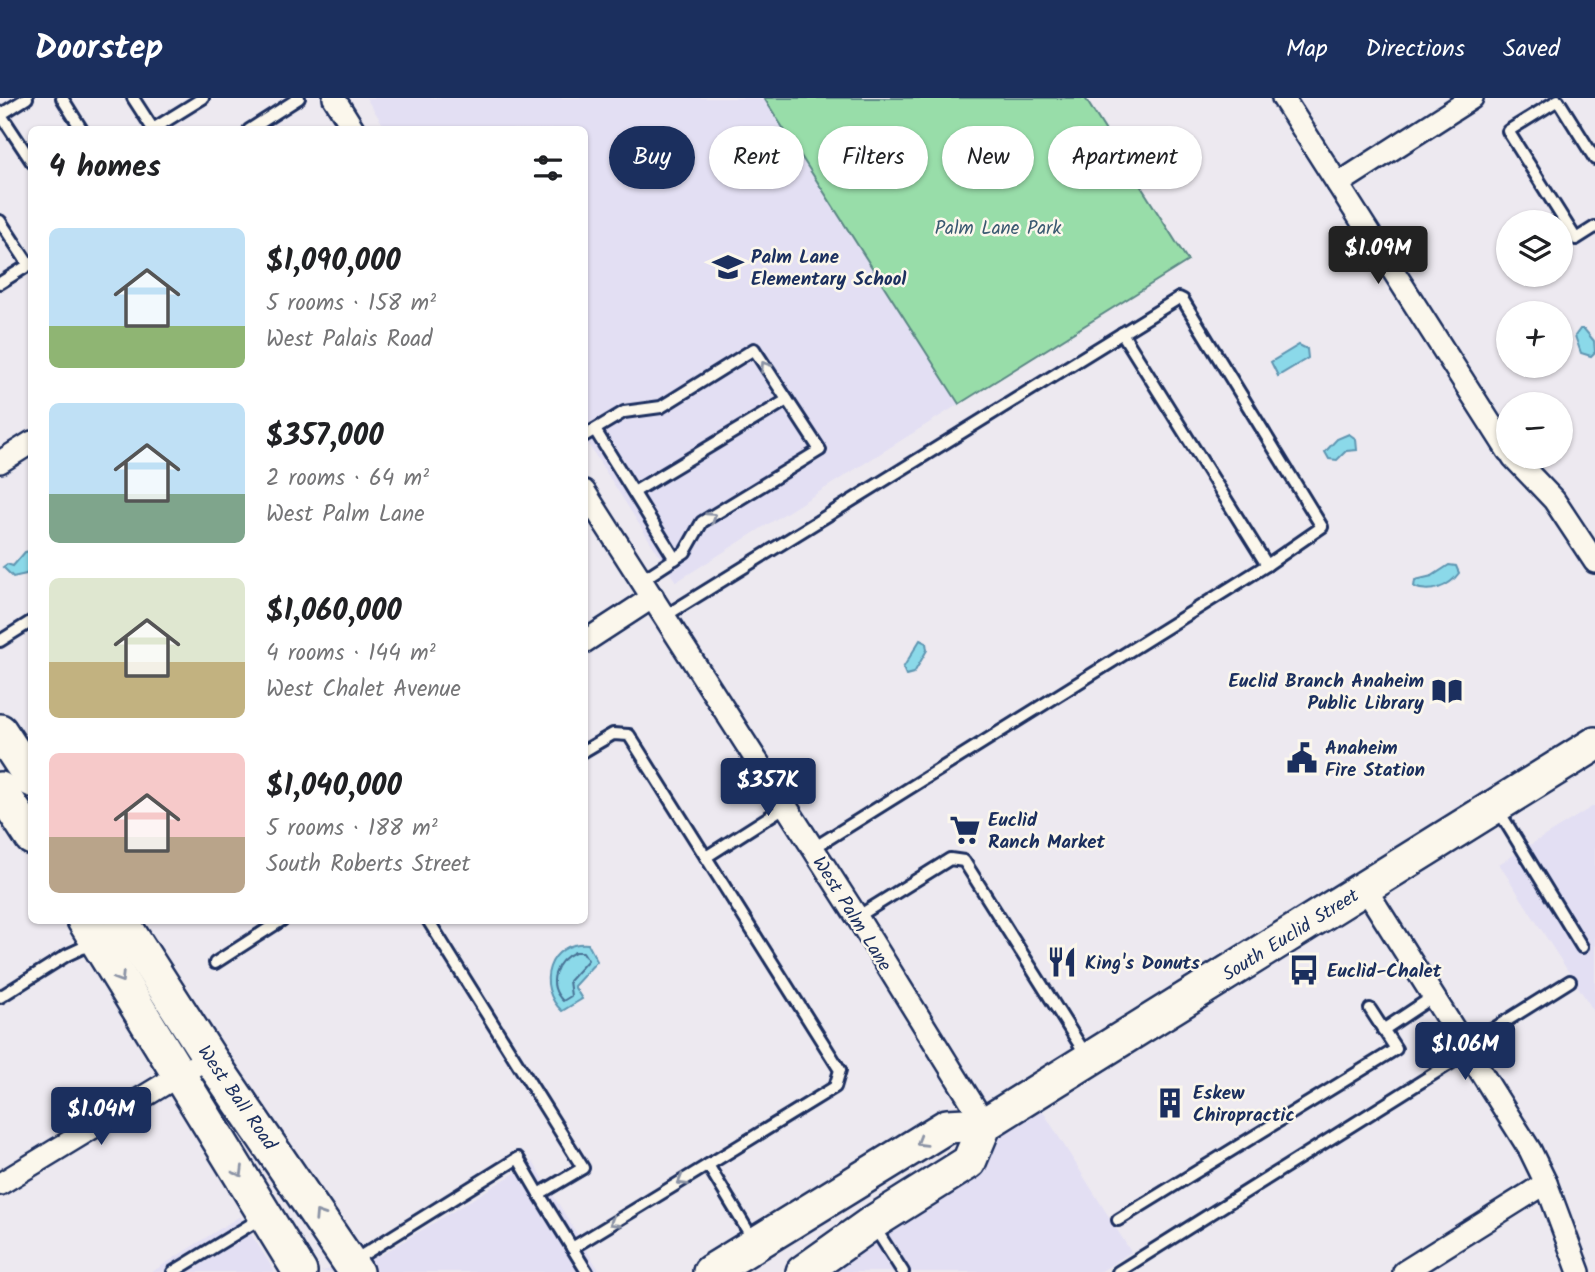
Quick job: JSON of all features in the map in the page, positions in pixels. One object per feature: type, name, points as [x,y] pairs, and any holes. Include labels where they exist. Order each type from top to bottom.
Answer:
[{"type":"main road","points":[[0,731],[28,774]]},
{"type":"main road","name":"South Euclid Street","points":[[710,1272],[947,1126],[985,1124],[1595,744]]},
{"type":"main road","points":[[0,789],[28,832]]},
{"type":"main road","name":"West Ball Road","points":[[114,926],[209,1056],[353,1268]]},
{"type":"main road","name":"West Ball Road","points":[[114,926],[180,1074],[300,1272]]},
{"type":"main road","points":[[803,1272],[872,1223],[969,1163],[985,1124]]},
{"type":"street","points":[[334,98],[352,126]]},
{"type":"street","points":[[1283,98],[1496,432]]},
{"type":"street","points":[[1338,184],[1472,98]]},
{"type":"street","points":[[0,462],[28,444]]},
{"type":"street","points":[[1525,469],[1555,500],[1595,562]]},
{"type":"street","name":"West Palm Lane","points":[[588,497],[857,917],[985,1124]]},
{"type":"street","points":[[588,639],[648,588]]},
{"type":"street","points":[[1365,888],[1468,1049],[1546,1182],[1579,1272]]},
{"type":"street","points":[[0,1184],[209,1056]]},
{"type":"street","points":[[1404,1272],[1546,1182]]},
{"type":"lane","points":[[27,98],[0,115],[28,156]]},
{"type":"lane","points":[[62,98],[80,126]]},
{"type":"lane","points":[[133,98],[151,126]]},
{"type":"lane","points":[[158,126],[203,98]]},
{"type":"lane","points":[[255,126],[299,98]]},
{"type":"lane","points":[[1595,159],[1558,100],[1508,131],[1576,239],[1595,227]]},
{"type":"lane","points":[[0,221],[28,261]]},
{"type":"lane","points":[[0,283],[28,265]]},
{"type":"lane","points":[[665,616],[1179,298],[1195,319],[1322,524],[1320,530],[813,849]]},
{"type":"lane","points":[[1122,333],[1267,565]]},
{"type":"lane","points":[[648,588],[685,552],[702,522],[820,450],[754,349],[661,407],[624,412],[590,433],[634,492],[675,559]]},
{"type":"lane","points":[[634,492],[787,400]]},
{"type":"lane","points":[[0,641],[28,624]]},
{"type":"lane","points":[[572,1248],[835,1087],[840,1070],[629,735],[612,734],[588,749]]},
{"type":"lane","points":[[706,857],[786,806]]},
{"type":"lane","points":[[1496,806],[1582,947]]},
{"type":"lane","points":[[857,917],[950,859],[964,860],[1089,1060]]},
{"type":"lane","points":[[215,963],[276,924]]},
{"type":"lane","points":[[430,924],[583,1168],[539,1194]]},
{"type":"lane","points":[[0,997],[114,926]]},
{"type":"lane","points":[[1118,1272],[1570,981]]},
{"type":"lane","points":[[1383,1030],[1434,996]]},
{"type":"lane","points":[[1118,1220],[1396,1049],[1370,1009]]},
{"type":"lane","points":[[353,1268],[517,1158],[587,1272]]},
{"type":"lane","points":[[708,1165],[755,1243]]},
{"type":"lane","points":[[173,1272],[265,1215]]},
{"type":"lane","points":[[872,1223],[903,1272]]},
{"type":"shaded area","name":"Palm Lane Elementary School","points":[[366,98],[764,98],[782,126],[709,126],[709,189],[804,189],[804,161],[818,183],[818,189],[822,189],[959,404],[676,582],[588,444],[588,126],[384,126]]},
{"type":"shaded area","points":[[1595,805],[1595,1013],[1499,864]]},
{"type":"shaded area","points":[[1042,1110],[1131,1252],[1100,1272],[786,1272]]},
{"type":"shaded area","points":[[533,1162],[600,1272],[320,1272],[381,1255]]},
{"type":"shaded area","points":[[240,1216],[275,1272],[152,1272]]},
{"type":"green space","name":"Palm Lane Park","points":[[764,98],[1085,98],[1103,126],[1048,126],[1048,189],[1143,189],[1188,261],[959,404],[822,189],[928,189],[928,126],[818,126],[818,183],[804,161],[804,126],[782,126]]},
{"type":"water","points":[[1580,329],[1584,329],[1594,341],[1595,352],[1591,356],[1581,353],[1575,336]]},
{"type":"water","points":[[1299,345],[1307,349],[1308,358],[1278,376],[1271,362]]},
{"type":"water","points":[[1349,434],[1356,439],[1357,450],[1346,451],[1337,460],[1329,459],[1325,452],[1337,439]]},
{"type":"water","points":[[28,552],[28,572],[13,577],[3,567],[7,564],[13,566]]},
{"type":"water","points":[[1449,565],[1456,566],[1459,573],[1450,582],[1439,588],[1426,590],[1414,587],[1415,580],[1432,576]]},
{"type":"water","points":[[920,640],[926,643],[927,650],[914,673],[906,675],[903,668]]},
{"type":"water","points":[[588,944],[597,961],[574,986],[582,999],[562,1011],[549,990],[550,967],[555,957],[563,950],[574,945]]},
{"type":"place","name":"Palm Lane Elementary School","points":[[728,267]]},
{"type":"place","name":"Euclid Branch Anaheim Public Library","points":[[1447,691]]},
{"type":"place","name":"Anaheim Fire Station","points":[[1302,758]]},
{"type":"place","name":"Euclid Ranch Market","points":[[965,830]]},
{"type":"place","name":"King's Donuts","points":[[1062,962]]},
{"type":"place","name":"Euclid-Chalet","points":[[1304,970]]},
{"type":"place","name":"Eskew Chiropractic","points":[[1170,1103]]}]
